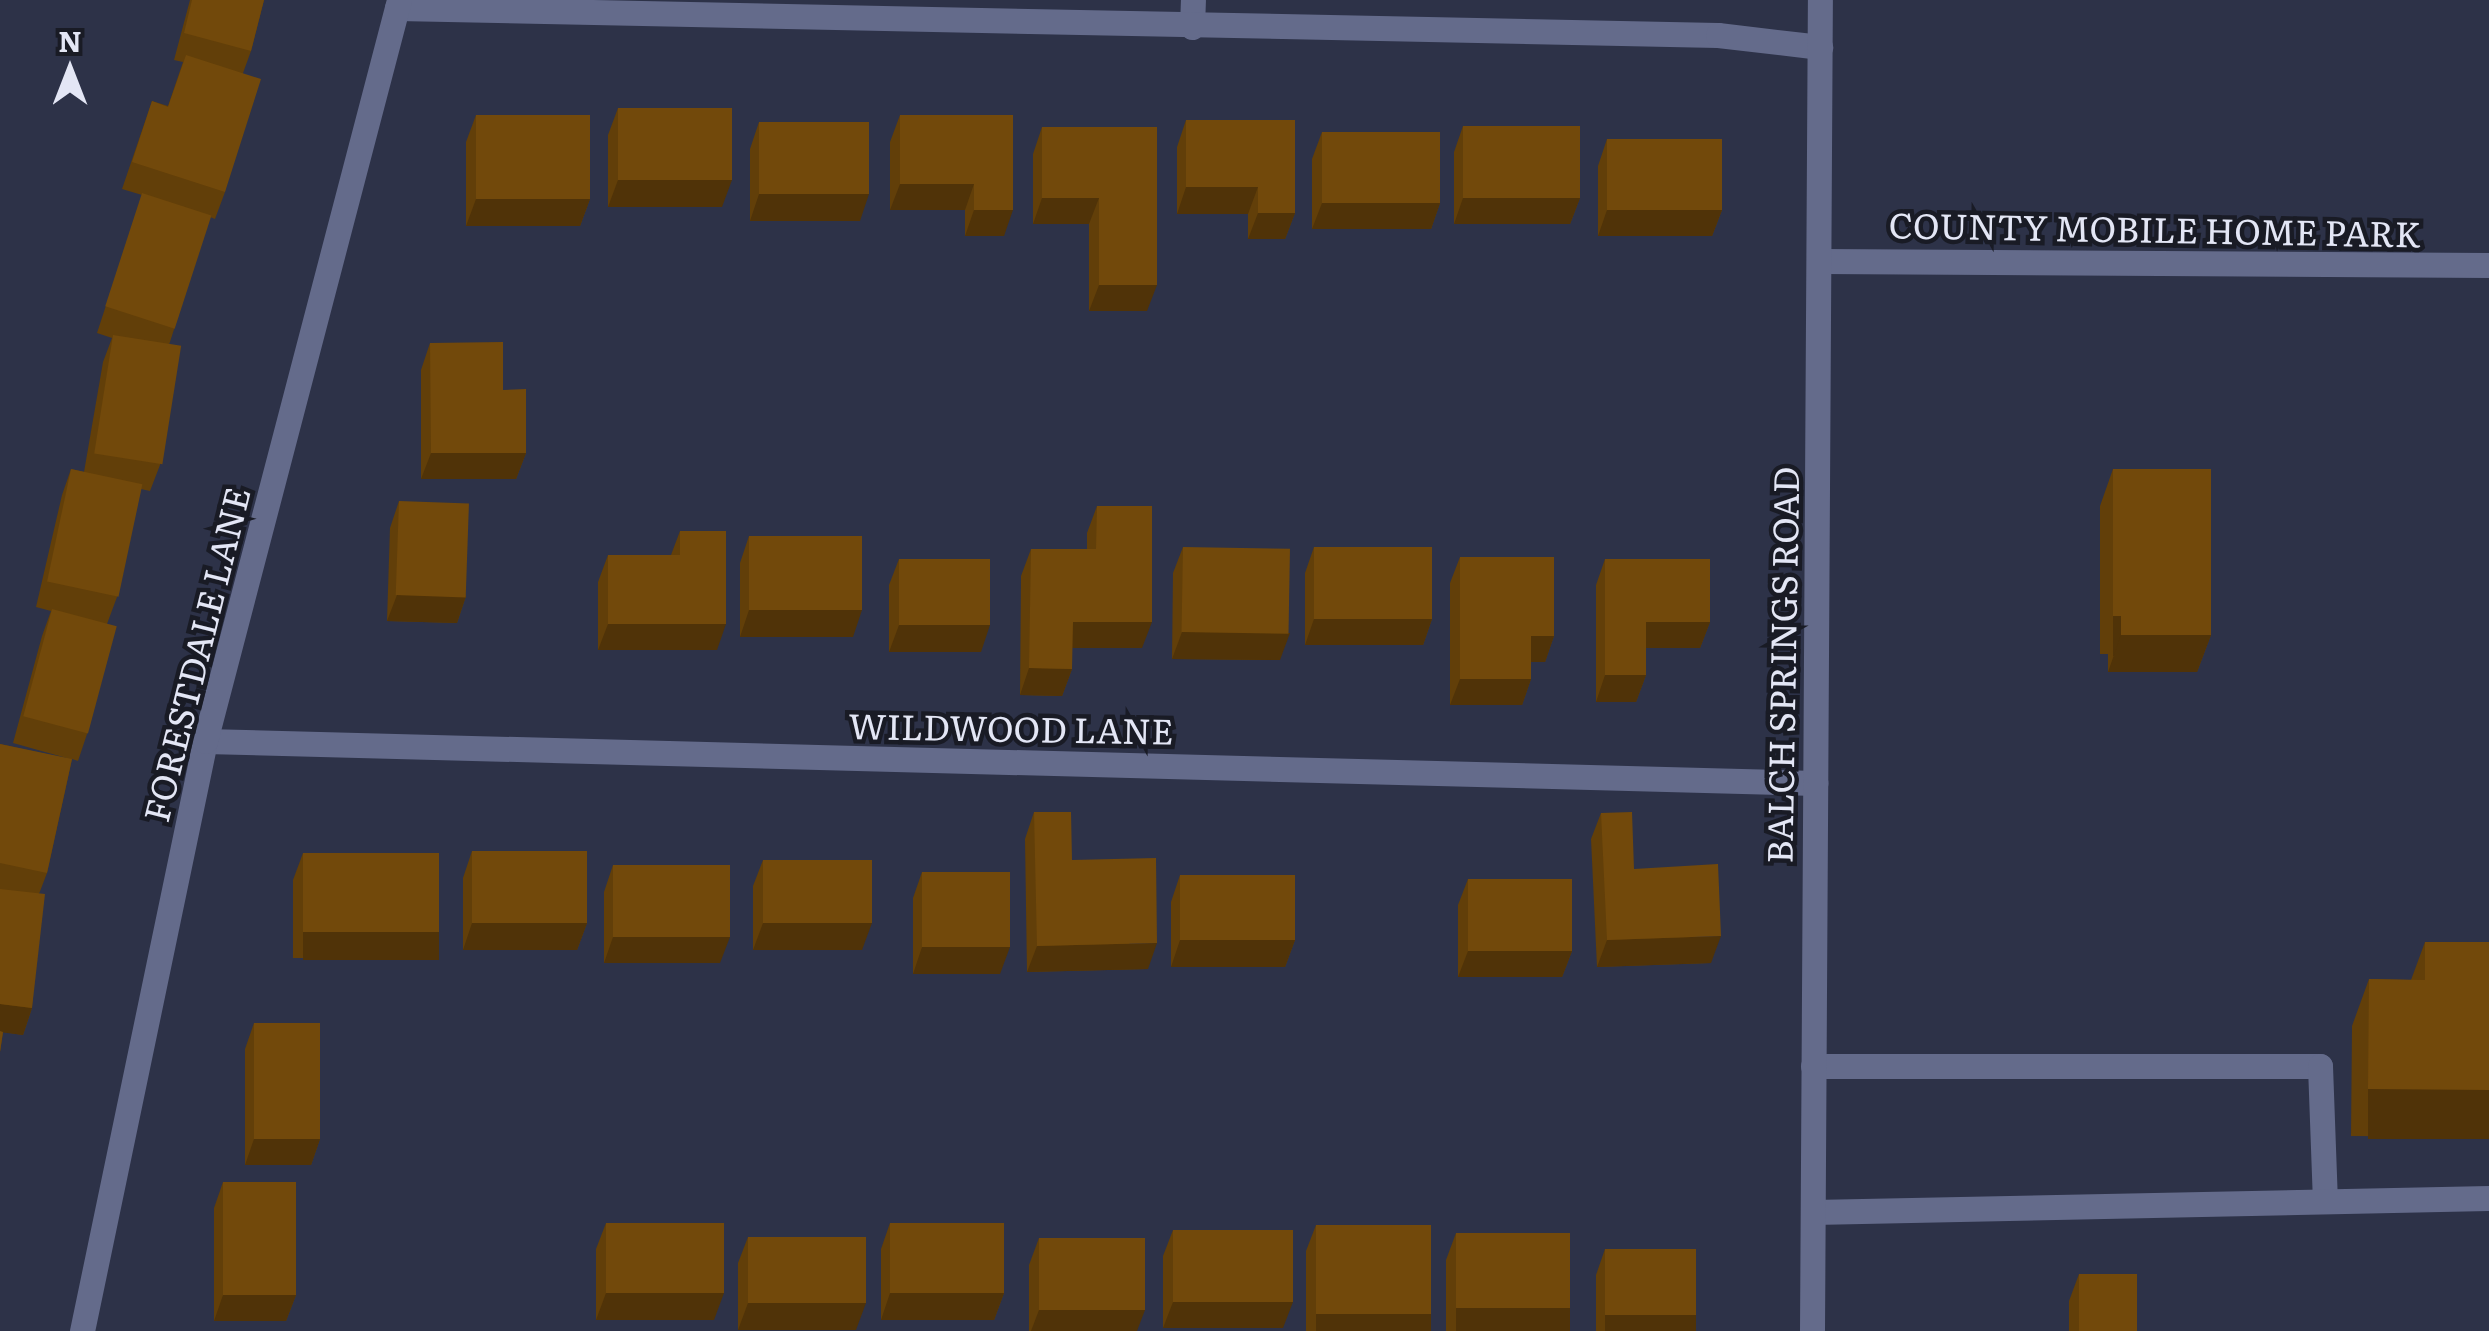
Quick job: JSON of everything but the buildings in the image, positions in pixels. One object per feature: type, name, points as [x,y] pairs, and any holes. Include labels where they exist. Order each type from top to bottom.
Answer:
[{"type":"street","points":[[1192,27],[1193,0]]},
{"type":"street","name":"BALCH SPRINGS ROAD","points":[[1812,1331],[1820,0]]},
{"type":"street","points":[[398,4],[1192,27],[1718,35],[1820,47]]},
{"type":"street","name":"FORESTDALE LANE","points":[[82,1331],[205,741],[398,4]]},
{"type":"street","name":"COUNTY MOBILE HOME PARK","points":[[1820,261],[2489,265]]},
{"type":"street","name":"WILDWOOD LANE","points":[[205,741],[1815,783]]},
{"type":"street","points":[[1813,1066],[2320,1066],[2325,1200]]},
{"type":"street","points":[[1812,1212],[2489,1198]]}]
